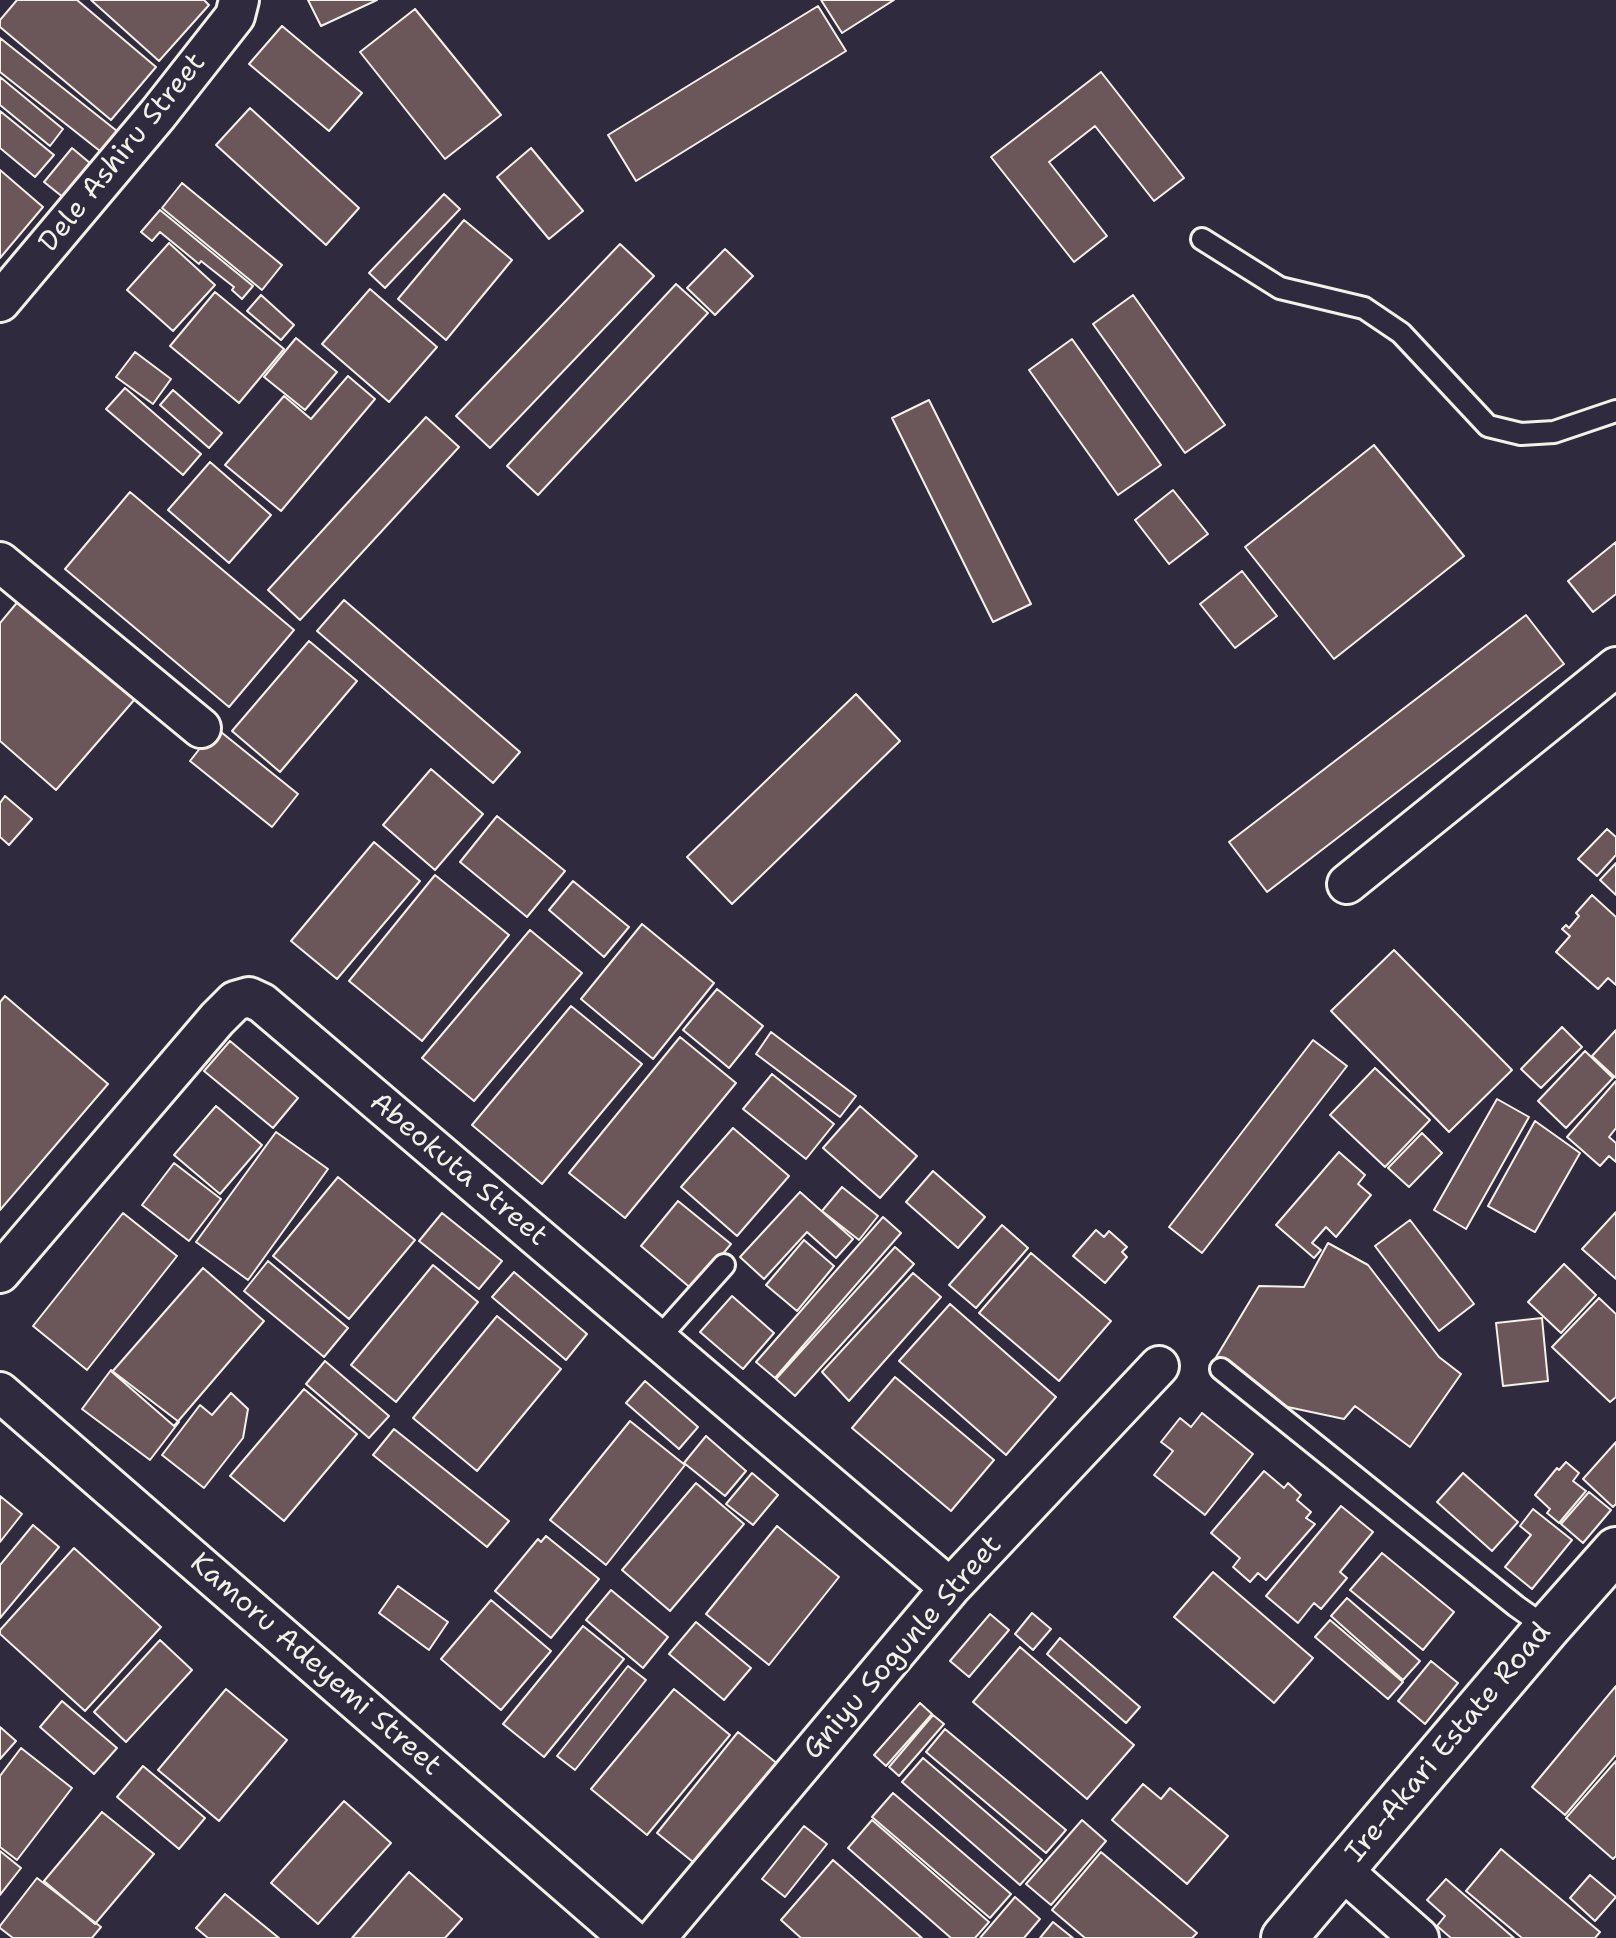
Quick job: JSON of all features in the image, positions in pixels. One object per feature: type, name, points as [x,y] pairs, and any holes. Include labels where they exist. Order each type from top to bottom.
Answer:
[{"type":"street","name":"Dele Ashiru Street","points":[[0,302],[158,114],[235,16],[239,0]]},
{"type":"street","points":[[0,562],[201,728]]},
{"type":"street","points":[[1347,884],[1616,667]]},
{"type":"street","name":"Abeokuta Street","points":[[0,1273],[217,1019],[235,1001],[249,997],[262,1003],[950,1588]]},
{"type":"street","name":"Gniyu Sogunle Street","points":[[656,1938],[950,1588],[1159,1366]]},
{"type":"street","name":"Kamoru Adeyemi Street","points":[[0,1392],[629,1938]]},
{"type":"street","name":"Ire-Akari Estate Road","points":[[1284,1938],[1547,1628],[1613,1560]]},
{"type":"street","points":[[1342,1870],[1419,1938]]},
{"type":"lane","points":[[1202,239],[1280,288],[1364,308],[1401,333],[1488,426],[1521,434],[1554,432],[1616,411]]},
{"type":"lane","points":[[657,1340],[724,1265]]},
{"type":"lane","points":[[1221,1369],[1547,1628]]},
{"type":"building","points":[[17,0],[77,0],[156,67],[111,120],[0,27],[0,20]]},
{"type":"building","points":[[91,0],[204,0],[209,5],[159,61]]},
{"type":"building","points":[[308,0],[377,0],[321,26]]},
{"type":"building","points":[[821,0],[894,0],[842,33]]},
{"type":"building","points":[[818,6],[846,51],[636,181],[608,135]]},
{"type":"building","points":[[415,9],[501,115],[445,159],[360,52]]},
{"type":"building","points":[[282,26],[362,93],[329,131],[249,64]]},
{"type":"building","points":[[0,38],[122,135],[105,155],[0,72]]},
{"type":"building","points":[[1101,72],[1184,178],[1154,201],[1095,126],[1049,162],[1107,236],[1074,262],[991,157]]},
{"type":"building","points":[[0,77],[63,129],[50,146],[0,105]]},
{"type":"building","points":[[250,108],[359,208],[326,245],[216,145]]},
{"type":"building","points":[[0,111],[54,155],[35,177],[0,148]]},
{"type":"building","points":[[72,148],[102,173],[74,206],[44,182]]},
{"type":"building","points":[[531,148],[583,211],[549,239],[497,177]]},
{"type":"building","points":[[0,170],[43,207],[0,258]]},
{"type":"building","points":[[182,183],[282,265],[262,290],[162,208]]},
{"type":"building","points":[[444,194],[460,209],[385,288],[369,273]]},
{"type":"building","points":[[160,210],[253,286],[242,299],[232,290],[234,287],[201,261],[199,264],[160,232],[152,241],[141,232]]},
{"type":"building","points":[[464,220],[512,260],[446,340],[398,299]]},
{"type":"building","points":[[169,243],[215,285],[173,331],[127,290]]},
{"type":"building","points":[[620,244],[654,276],[490,448],[456,416]]},
{"type":"building","points":[[725,249],[753,276],[715,315],[687,288]]},
{"type":"building","points":[[676,284],[708,313],[538,495],[507,466]]},
{"type":"building","points":[[370,289],[437,347],[389,402],[322,344]]},
{"type":"building","points":[[215,292],[284,349],[239,403],[170,346]]},
{"type":"building","points":[[261,295],[294,325],[281,340],[247,311]]},
{"type":"building","points":[[1133,295],[1225,425],[1185,453],[1093,324]]},
{"type":"building","points":[[296,338],[337,372],[305,410],[264,377]]},
{"type":"building","points":[[1072,339],[1161,465],[1118,495],[1029,370]]},
{"type":"building","points":[[135,352],[171,379],[153,404],[116,377]]},
{"type":"building","points":[[348,376],[375,399],[281,511],[225,465],[284,396],[311,419]]},
{"type":"building","points":[[125,388],[201,454],[183,475],[106,409]]},
{"type":"building","points":[[173,390],[222,433],[209,448],[160,405]]},
{"type":"building","points":[[929,400],[1031,604],[993,622],[892,418]]},
{"type":"building","points":[[426,417],[459,447],[300,620],[268,590]]},
{"type":"building","points":[[1374,445],[1464,556],[1334,659],[1245,547]]},
{"type":"building","points":[[210,462],[271,515],[229,563],[168,510]]},
{"type":"building","points":[[1173,490],[1208,534],[1169,564],[1135,520]]},
{"type":"building","points":[[130,492],[294,630],[229,707],[65,569]]},
{"type":"building","points":[[1616,542],[1616,594],[1593,612],[1568,581]]},
{"type":"building","points":[[1242,571],[1277,616],[1235,648],[1200,604]]},
{"type":"building","points":[[20,599],[135,699],[56,790],[0,741],[0,623]]},
{"type":"building","points":[[344,600],[520,752],[493,783],[317,631]]},
{"type":"building","points":[[1526,615],[1564,664],[1267,892],[1229,842]]},
{"type":"building","points":[[309,641],[357,681],[280,772],[232,731]]},
{"type":"building","points":[[856,694],[900,741],[732,904],[687,857]]},
{"type":"building","points":[[216,728],[298,794],[272,827],[190,761]]},
{"type":"building","points":[[431,769],[483,814],[435,870],[383,825]]},
{"type":"building","points":[[5,796],[32,819],[9,845],[0,837],[0,803]]},
{"type":"building","points":[[497,816],[565,871],[527,917],[460,862]]},
{"type":"building","points":[[1607,829],[1616,837],[1616,855],[1597,876],[1578,859]]},
{"type":"building","points":[[374,842],[420,881],[337,979],[291,941]]},
{"type":"building","points":[[1616,863],[1616,895],[1600,880]]},
{"type":"building","points":[[435,875],[509,935],[422,1041],[349,981]]},
{"type":"building","points":[[573,881],[629,927],[604,957],[549,910]]},
{"type":"building","points":[[1592,895],[1616,917],[1616,985],[1608,978],[1598,989],[1556,952],[1570,936],[1562,929],[1566,925],[1569,928],[1579,916],[1576,913]]},
{"type":"building","points":[[642,924],[714,983],[653,1059],[581,999]]},
{"type":"building","points":[[530,930],[582,973],[474,1101],[422,1058]]},
{"type":"building","points":[[1394,950],[1512,1070],[1449,1132],[1331,1011]]},
{"type":"building","points":[[717,989],[763,1026],[729,1068],[683,1030]]},
{"type":"building","points":[[5,996],[108,1084],[0,1210],[0,1002]]},
{"type":"building","points":[[571,1006],[642,1064],[542,1184],[472,1125]]},
{"type":"building","points":[[1562,1027],[1582,1047],[1541,1088],[1521,1069]]},
{"type":"building","points":[[1616,1030],[1616,1078],[1592,1056]]},
{"type":"building","points":[[771,1032],[856,1096],[840,1117],[756,1054]]},
{"type":"building","points":[[680,1037],[736,1083],[625,1218],[569,1173]]},
{"type":"building","points":[[1313,1040],[1347,1066],[1202,1253],[1169,1227]]},
{"type":"building","points":[[230,1041],[298,1098],[273,1128],[204,1071]]},
{"type":"building","points":[[1585,1051],[1613,1078],[1566,1128],[1538,1101]]},
{"type":"building","points":[[1375,1068],[1430,1120],[1385,1167],[1330,1115]]},
{"type":"building","points":[[772,1074],[834,1124],[806,1159],[743,1109]]},
{"type":"building","points":[[1616,1081],[1616,1128],[1609,1137],[1616,1143],[1616,1162],[1609,1156],[1600,1166],[1567,1137]]},
{"type":"building","points":[[1497,1099],[1529,1117],[1466,1229],[1434,1210]]},
{"type":"building","points":[[216,1106],[262,1145],[220,1194],[174,1155]]},
{"type":"building","points":[[860,1106],[917,1156],[880,1198],[823,1148]]},
{"type":"building","points":[[1535,1121],[1580,1153],[1535,1232],[1488,1206]]},
{"type":"building","points":[[733,1128],[789,1176],[737,1236],[681,1187]]},
{"type":"building","points":[[276,1132],[328,1169],[248,1280],[196,1242]]},
{"type":"building","points":[[1422,1133],[1442,1153],[1409,1187],[1388,1168]]},
{"type":"building","points":[[1339,1152],[1365,1175],[1358,1184],[1371,1195],[1336,1237],[1326,1227],[1312,1243],[1321,1250],[1314,1258],[1276,1225]]},
{"type":"building","points":[[174,1163],[221,1199],[189,1241],[142,1205]]},
{"type":"building","points":[[933,1171],[985,1217],[958,1248],[906,1202]]},
{"type":"building","points":[[338,1177],[415,1240],[349,1319],[273,1256]]},
{"type":"building","points":[[842,1187],[878,1216],[859,1240],[822,1211]]},
{"type":"building","points":[[800,1192],[853,1239],[836,1258],[807,1232],[764,1279],[740,1257]]},
{"type":"building","points":[[678,1201],[731,1244],[693,1290],[641,1246]]},
{"type":"building","points":[[1616,1212],[1616,1279],[1582,1249]]},
{"type":"building","points":[[123,1213],[177,1256],[87,1370],[33,1326]]},
{"type":"building","points":[[442,1213],[502,1261],[479,1289],[419,1241]]},
{"type":"building","points":[[883,1217],[901,1233],[775,1378],[756,1362]]},
{"type":"building","points":[[1410,1220],[1474,1304],[1439,1331],[1375,1246]]},
{"type":"building","points":[[1002,1225],[1028,1248],[976,1308],[949,1285]]},
{"type":"building","points":[[1096,1230],[1104,1237],[1109,1231],[1127,1247],[1122,1252],[1127,1257],[1105,1283],[1073,1256]]},
{"type":"building","points":[[804,1240],[834,1266],[797,1311],[766,1285]]},
{"type":"building","points":[[1328,1243],[1368,1265],[1439,1357],[1461,1374],[1410,1447],[1355,1406],[1344,1419],[1283,1406],[1215,1359],[1259,1286],[1304,1287]]},
{"type":"building","points":[[895,1247],[914,1264],[795,1396],[776,1379]]},
{"type":"building","points":[[1031,1253],[1111,1321],[1059,1381],[979,1313]]},
{"type":"building","points":[[268,1261],[348,1328],[324,1357],[244,1291]]},
{"type":"building","points":[[1564,1264],[1596,1295],[1561,1333],[1528,1302]]},
{"type":"building","points":[[433,1265],[478,1302],[396,1402],[351,1365]]},
{"type":"building","points":[[203,1268],[264,1321],[174,1426],[112,1372]]},
{"type":"building","points":[[514,1272],[587,1334],[566,1360],[492,1297]]},
{"type":"building","points":[[913,1273],[941,1297],[849,1401],[822,1372]]},
{"type":"building","points":[[732,1296],[774,1333],[743,1369],[700,1332]]},
{"type":"building","points":[[1599,1298],[1616,1314],[1616,1397],[1610,1402],[1552,1347]]},
{"type":"building","points":[[950,1304],[1056,1397],[1006,1455],[899,1361]]},
{"type":"building","points":[[497,1316],[561,1369],[477,1471],[413,1418]]},
{"type":"building","points":[[1542,1318],[1548,1381],[1503,1386],[1496,1323]]},
{"type":"building","points":[[325,1361],[389,1416],[369,1438],[306,1384]]},
{"type":"building","points":[[111,1370],[179,1422],[150,1460],[82,1409]]},
{"type":"building","points":[[895,1377],[994,1460],[951,1511],[852,1428]]},
{"type":"building","points":[[645,1381],[698,1427],[679,1449],[626,1403]]},
{"type":"building","points":[[304,1389],[357,1434],[284,1521],[230,1476]]},
{"type":"building","points":[[231,1393],[248,1409],[243,1438],[204,1488],[162,1455],[200,1405],[212,1415]]},
{"type":"building","points":[[1202,1413],[1253,1454],[1205,1515],[1154,1475],[1173,1451],[1161,1442],[1180,1418],[1191,1427]]},
{"type":"building","points":[[630,1421],[685,1465],[606,1565],[550,1520]]},
{"type":"building","points":[[394,1429],[509,1521],[487,1547],[373,1455]]},
{"type":"building","points":[[706,1436],[746,1471],[725,1496],[684,1463]]},
{"type":"building","points":[[1616,1442],[1616,1504],[1613,1507],[1583,1479]]},
{"type":"building","points":[[1566,1462],[1579,1473],[1573,1481],[1586,1491],[1559,1523],[1547,1513],[1550,1509],[1535,1495],[1557,1468],[1559,1470]]},
{"type":"building","points":[[1264,1471],[1284,1488],[1288,1483],[1301,1495],[1297,1500],[1311,1512],[1306,1518],[1315,1524],[1266,1580],[1258,1573],[1250,1582],[1233,1567],[1240,1558],[1211,1533]]},
{"type":"building","points":[[752,1473],[778,1495],[753,1525],[726,1504]]},
{"type":"building","points":[[1463,1473],[1518,1522],[1492,1551],[1437,1502]]},
{"type":"building","points":[[696,1483],[744,1524],[670,1611],[622,1570]]},
{"type":"building","points":[[1589,1492],[1611,1510],[1583,1543],[1561,1524]]},
{"type":"building","points":[[0,1496],[22,1514],[0,1542]]},
{"type":"building","points":[[1341,1506],[1373,1532],[1340,1572],[1347,1578],[1321,1609],[1314,1603],[1298,1623],[1266,1596]]},
{"type":"building","points":[[1533,1509],[1572,1540],[1532,1589],[1505,1567],[1531,1535],[1520,1526]]},
{"type":"building","points":[[33,1525],[59,1547],[0,1618],[0,1565]]},
{"type":"building","points":[[777,1526],[839,1577],[769,1665],[706,1614]]},
{"type":"building","points":[[546,1536],[599,1579],[551,1638],[495,1591],[538,1539],[541,1542]]},
{"type":"building","points":[[74,1548],[161,1627],[85,1711],[0,1634],[0,1630]]},
{"type":"building","points":[[1382,1553],[1454,1612],[1423,1650],[1350,1590]]},
{"type":"building","points":[[1213,1572],[1313,1658],[1274,1703],[1174,1617]]},
{"type":"building","points":[[398,1586],[448,1622],[429,1650],[379,1613]]},
{"type":"building","points":[[611,1590],[668,1637],[643,1668],[586,1620]]},
{"type":"building","points":[[1347,1598],[1420,1661],[1403,1680],[1331,1616]]},
{"type":"building","points":[[491,1600],[551,1651],[501,1710],[441,1659]]},
{"type":"building","points":[[1032,1613],[1051,1629],[1033,1650],[1015,1634]]},
{"type":"building","points":[[990,1614],[1009,1630],[969,1677],[950,1661]]},
{"type":"building","points":[[1330,1620],[1403,1682],[1388,1699],[1315,1637]]},
{"type":"building","points":[[696,1622],[751,1668],[724,1700],[669,1654]]},
{"type":"building","points":[[583,1626],[624,1659],[544,1757],[503,1724]]},
{"type":"building","points":[[1060,1638],[1140,1707],[1126,1723],[1047,1654]]},
{"type":"building","points":[[160,1640],[192,1670],[126,1742],[94,1712]]},
{"type":"building","points":[[1020,1647],[1134,1745],[1087,1799],[973,1702]]},
{"type":"building","points":[[1431,1661],[1458,1683],[1425,1724],[1398,1701]]},
{"type":"building","points":[[628,1666],[646,1680],[575,1770],[557,1756]]},
{"type":"building","points":[[1616,1686],[1616,1755],[1565,1815],[1532,1787]]},
{"type":"building","points":[[226,1689],[287,1740],[219,1821],[158,1770]]},
{"type":"building","points":[[674,1689],[730,1735],[647,1835],[591,1789]]},
{"type":"building","points":[[62,1701],[117,1748],[94,1774],[40,1727]]},
{"type":"building","points":[[920,1703],[932,1714],[886,1766],[874,1755]]},
{"type":"building","points":[[933,1715],[944,1724],[899,1776],[889,1767]]},
{"type":"building","points":[[0,1727],[16,1741],[0,1759]]},
{"type":"building","points":[[945,1729],[1066,1830],[1046,1853],[926,1752]]},
{"type":"building","points":[[738,1732],[779,1765],[698,1866],[657,1833]]},
{"type":"building","points":[[21,1748],[72,1788],[17,1860],[0,1847],[0,1776]]},
{"type":"building","points":[[923,1758],[1042,1860],[1020,1885],[902,1782]]},
{"type":"building","points":[[1616,1761],[1616,1856],[1613,1859],[1566,1818]]},
{"type":"building","points":[[143,1766],[205,1818],[179,1849],[117,1797]]},
{"type":"building","points":[[1143,1784],[1161,1799],[1170,1788],[1228,1836],[1187,1884],[1112,1820]]},
{"type":"building","points":[[893,1793],[1011,1894],[990,1918],[872,1817]]},
{"type":"building","points":[[344,1801],[391,1843],[318,1924],[271,1883]]},
{"type":"building","points":[[102,1812],[154,1854],[95,1924],[44,1881]]},
{"type":"building","points":[[872,1820],[989,1922],[975,1938],[951,1938],[848,1848]]},
{"type":"building","points":[[1082,1820],[1106,1841],[1051,1905],[1026,1884]]},
{"type":"building","points":[[804,1826],[827,1844],[785,1897],[762,1879]]},
{"type":"building","points":[[1501,1849],[1600,1932],[1595,1938],[1522,1938],[1466,1891]]},
{"type":"building","points":[[0,1851],[21,1868],[0,1895]]},
{"type":"building","points":[[1101,1852],[1197,1933],[1192,1938],[1085,1938],[1052,1910]]},
{"type":"building","points":[[833,1860],[922,1938],[801,1938],[781,1920]]},
{"type":"building","points":[[409,1872],[462,1919],[445,1938],[352,1938]]},
{"type":"building","points":[[1590,1875],[1616,1897],[1595,1921],[1570,1898]]},
{"type":"building","points":[[37,1878],[101,1927],[92,1938],[13,1938],[0,1928]]},
{"type":"building","points":[[1446,1879],[1514,1938],[1451,1938],[1437,1926],[1445,1916],[1427,1900]]},
{"type":"building","points":[[225,1894],[279,1938],[208,1938],[196,1928]]},
{"type":"building","points":[[1015,1897],[1040,1919],[1024,1938],[980,1938]]},
{"type":"building","points":[[1053,1922],[1073,1938],[1040,1938]]}]
